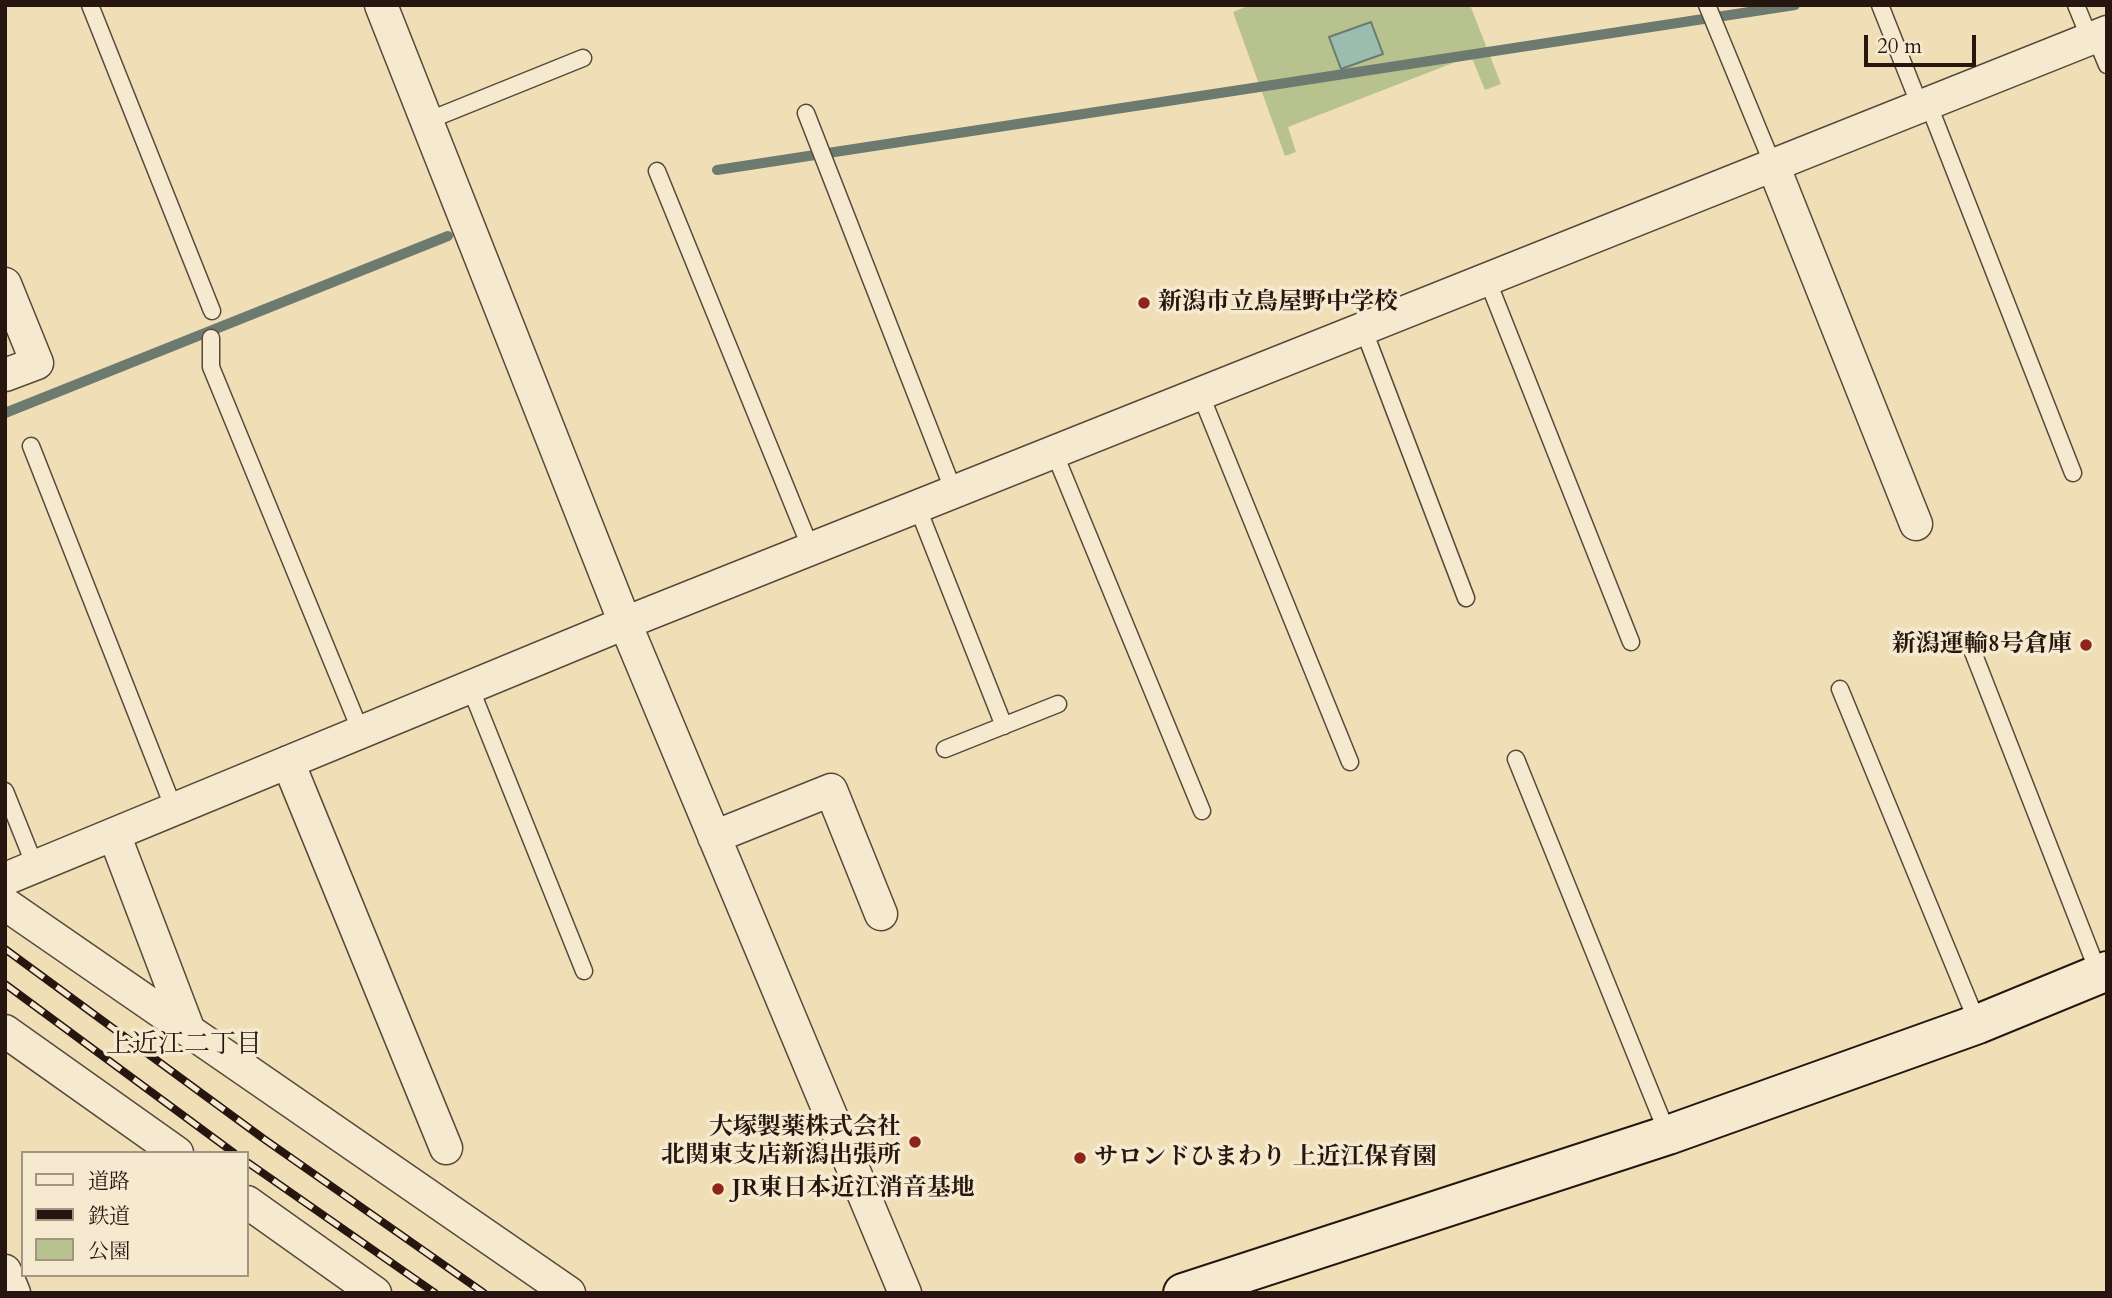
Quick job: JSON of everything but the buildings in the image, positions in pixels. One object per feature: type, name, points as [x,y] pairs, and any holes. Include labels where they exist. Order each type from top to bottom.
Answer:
[{"type":"street","points":[[381,5],[625,623],[905,1293]]},
{"type":"street","points":[[5,879],[625,623],[1200,393],[1924,105],[2100,43]]},
{"type":"street","points":[[1773,165],[1916,524]]},
{"type":"street","points":[[5,284],[37,363],[5,376]]},
{"type":"street","points":[[288,762],[446,1148]]},
{"type":"street","points":[[714,837],[831,790],[881,914]]},
{"type":"street","points":[[114,834],[189,1031]]},
{"type":"street","points":[[5,904],[569,1293]]},
{"type":"street","points":[[1183,1293],[1668,1135],[1978,1024],[2103,973]]},
{"type":"street","points":[[9,1039],[174,1151]]},
{"type":"street","points":[[248,1203],[375,1293]]},
{"type":"street","points":[[5,1271],[14,1293]]},
{"type":"lane","points":[[90,5],[212,311]]},
{"type":"lane","points":[[1707,5],[1773,165]]},
{"type":"lane","points":[[1880,5],[1924,105],[2073,473]]},
{"type":"lane","points":[[2076,5],[2100,43]]},
{"type":"lane","points":[[427,121],[583,58]]},
{"type":"lane","points":[[806,113],[954,492]]},
{"type":"lane","points":[[657,171],[811,549]]},
{"type":"lane","points":[[1487,279],[1631,642]]},
{"type":"lane","points":[[1363,328],[1466,598]]},
{"type":"lane","points":[[211,338],[211,367],[361,732]]},
{"type":"lane","points":[[1200,393],[1350,762]]},
{"type":"lane","points":[[31,446],[174,809]]},
{"type":"lane","points":[[1054,452],[1202,811]]},
{"type":"lane","points":[[917,506],[1004,726]]},
{"type":"lane","points":[[1969,642],[2103,973]]},
{"type":"lane","points":[[470,687],[584,971]]},
{"type":"lane","points":[[1840,689],[1978,1024]]},
{"type":"lane","points":[[945,749],[1058,704]]},
{"type":"lane","points":[[1517,759],[1668,1135]]},
{"type":"lane","points":[[5,791],[35,866]]},
{"type":"green space","points":[[1250,5],[1470,5],[1501,84],[1485,90],[1471,56],[1288,127],[1296,152],[1285,156],[1233,12]]},
{"type":"shaded area","points":[[1371,22],[1383,54],[1341,69],[1329,37]]},
{"type":"waterway","points":[[717,170],[1795,5]]},
{"type":"waterway","points":[[5,413],[448,236]]},
{"type":"railway","points":[[5,949],[264,1139],[484,1293]]},
{"type":"railway","points":[[5,984],[231,1151]]},
{"type":"railway","points":[[248,1163],[435,1293]]},
{"type":"place","name":"新潟市立鳥屋野中学校","points":[[1144,303]]},
{"type":"place","name":"新潟運輸8号倉庫","points":[[2086,645]]},
{"type":"place","name":"大塚製薬株式会社 北関東支店新潟出張所","points":[[915,1142]]},
{"type":"place","name":"サロンドひまわり 上近江保育園","points":[[1080,1158]]},
{"type":"place","name":"JR東日本近江消音基地","points":[[718,1189]]},
{"type":"district","name":"上近江二丁目","points":[[184,1046]]}]
